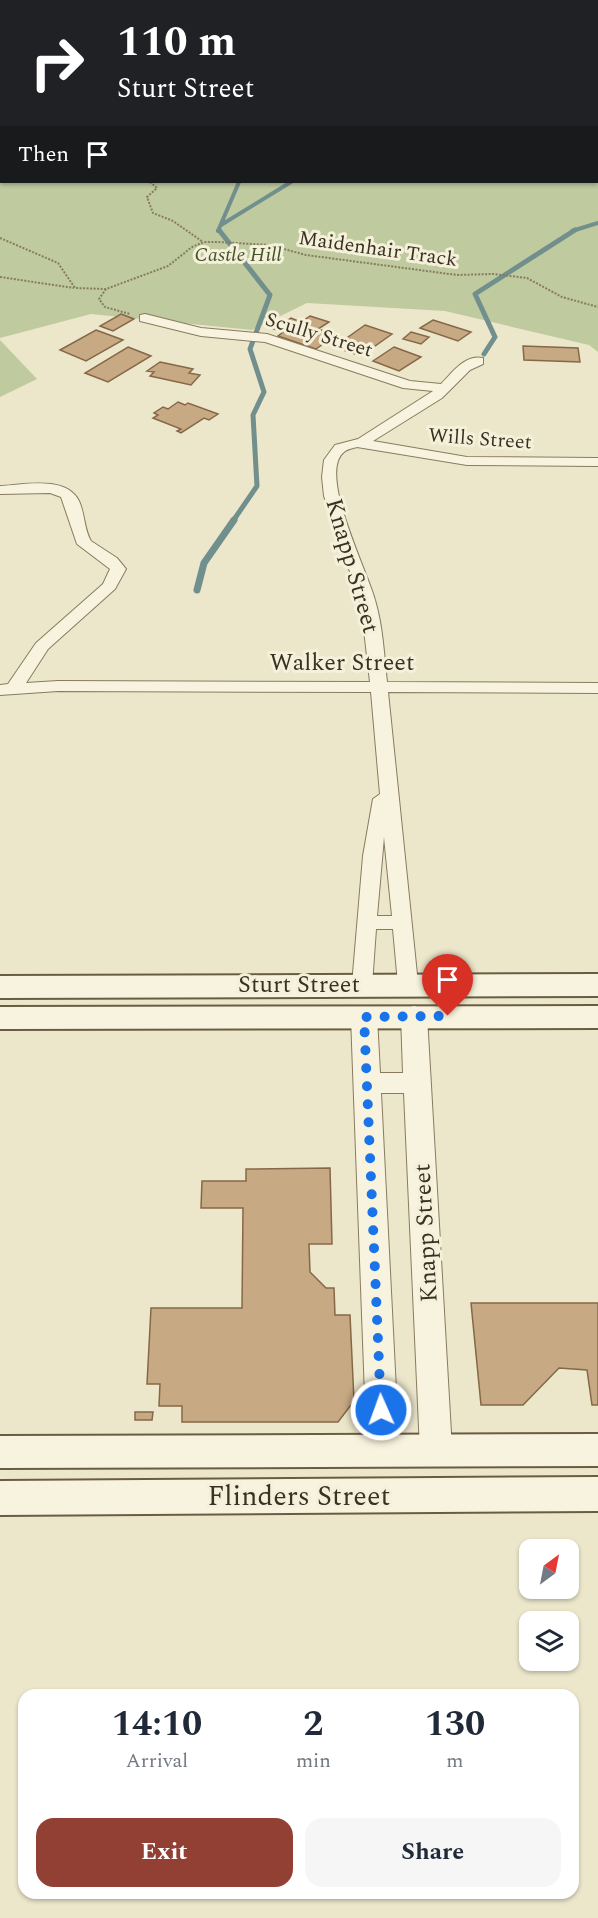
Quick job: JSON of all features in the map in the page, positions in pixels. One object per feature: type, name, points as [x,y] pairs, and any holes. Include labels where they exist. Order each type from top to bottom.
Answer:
[{"type":"main road","points":[[408,984],[414,1016]]},
{"type":"main road","points":[[362,985],[364,1017]]},
{"type":"main road","name":"Sturt Street","points":[[0,987],[598,985]]},
{"type":"main road","name":"Sturt Street","points":[[0,1018],[598,1017]]},
{"type":"main road","points":[[383,1450],[384,1495]]},
{"type":"main road","points":[[436,1450],[440,1495]]},
{"type":"main road","name":"Flinders Street","points":[[0,1452],[598,1450]]},
{"type":"main road","name":"Flinders Street","points":[[0,1498],[598,1494]]},
{"type":"street","name":"Scully Street","points":[[145,318],[201,332],[262,337],[408,385],[445,388]]},
{"type":"street","name":"Knapp Street","points":[[408,984],[371,616],[356,566],[341,534],[329,479],[330,462],[340,449],[348,444],[361,443],[445,388],[465,367],[478,361]]},
{"type":"street","points":[[408,385],[420,392],[420,405]]},
{"type":"street","name":"Wills Street","points":[[361,443],[467,460],[598,462]]},
{"type":"street","points":[[0,490],[44,488],[66,493],[71,500],[77,528],[85,544],[114,563],[118,569],[109,586],[42,646],[7,689]]},
{"type":"street","name":"Walker Street","points":[[7,689],[598,688]]},
{"type":"street","name":"Knapp Street","points":[[362,985],[372,856],[386,781]]},
{"type":"street","points":[[366,923],[401,922]]},
{"type":"street","name":"Knapp Street","points":[[414,1016],[436,1450]]},
{"type":"street","points":[[364,1017],[383,1450]]},
{"type":"street","points":[[367,1083],[418,1083]]},
{"type":"path","points":[[151,183],[157,188],[147,197],[153,213],[173,221],[204,242]]},
{"type":"path","points":[[0,238],[58,263],[75,288]]},
{"type":"path","points":[[0,277],[75,288],[106,289],[168,266],[192,247],[204,242]]},
{"type":"path","name":"Maidenhair Track","points":[[204,242],[269,245],[306,255],[457,275],[493,274],[527,278],[562,297],[598,307]]},
{"type":"path","points":[[106,289],[99,299],[105,307],[145,318]]},
{"type":"green space","name":"Castle Hill","points":[[0,183],[598,183],[598,352],[589,345],[445,311],[307,303],[252,330],[91,314],[0,338]]},
{"type":"green space","points":[[0,340],[37,379],[0,397]]},
{"type":"building","points":[[121,314],[134,319],[113,331],[100,326]]},
{"type":"building","points":[[310,316],[329,322],[318,329],[336,335],[316,349],[278,336],[283,332],[274,329],[291,318],[301,322]]},
{"type":"building","points":[[433,320],[471,332],[458,341],[420,328]]},
{"type":"building","points":[[365,325],[392,334],[361,356],[334,347]]},
{"type":"building","points":[[96,330],[123,340],[86,361],[60,350]]},
{"type":"building","points":[[411,332],[429,337],[421,344],[403,339]]},
{"type":"building","points":[[523,346],[578,348],[580,362],[524,360]]},
{"type":"building","points":[[128,347],[151,356],[108,382],[85,373]]},
{"type":"building","points":[[394,347],[421,357],[399,371],[373,361]]},
{"type":"building","points":[[160,362],[193,369],[189,373],[200,375],[191,385],[150,376],[154,372],[147,371]]},
{"type":"building","points":[[178,402],[185,405],[188,403],[218,414],[209,420],[204,418],[181,433],[177,431],[181,429],[153,418],[158,415],[154,413],[163,407],[168,409]]},
{"type":"building","points":[[330,1168],[332,1244],[309,1244],[310,1272],[326,1288],[334,1288],[335,1315],[350,1315],[354,1401],[338,1422],[182,1422],[182,1406],[159,1406],[160,1384],[147,1384],[151,1308],[242,1308],[243,1208],[201,1208],[202,1181],[246,1181],[246,1169]]},
{"type":"building","points":[[471,1303],[598,1303],[598,1405],[592,1405],[587,1370],[559,1368],[523,1405],[481,1405]]},
{"type":"building","points":[[135,1412],[153,1412],[152,1420],[135,1420]]},
{"type":"waterway","points":[[218,231],[239,183]]},
{"type":"waterway","points":[[221,225],[289,183]]},
{"type":"waterway","points":[[575,230],[598,223]]},
{"type":"waterway","points":[[219,230],[270,295],[250,349],[264,392],[253,415],[257,486],[233,521]]},
{"type":"waterway","points":[[484,354],[495,337],[475,294],[575,230]]},
{"type":"waterway","points":[[197,590],[204,563],[234,520]]},
{"type":"route","points":[[381,1410],[364,1017],[448,1016]]}]
